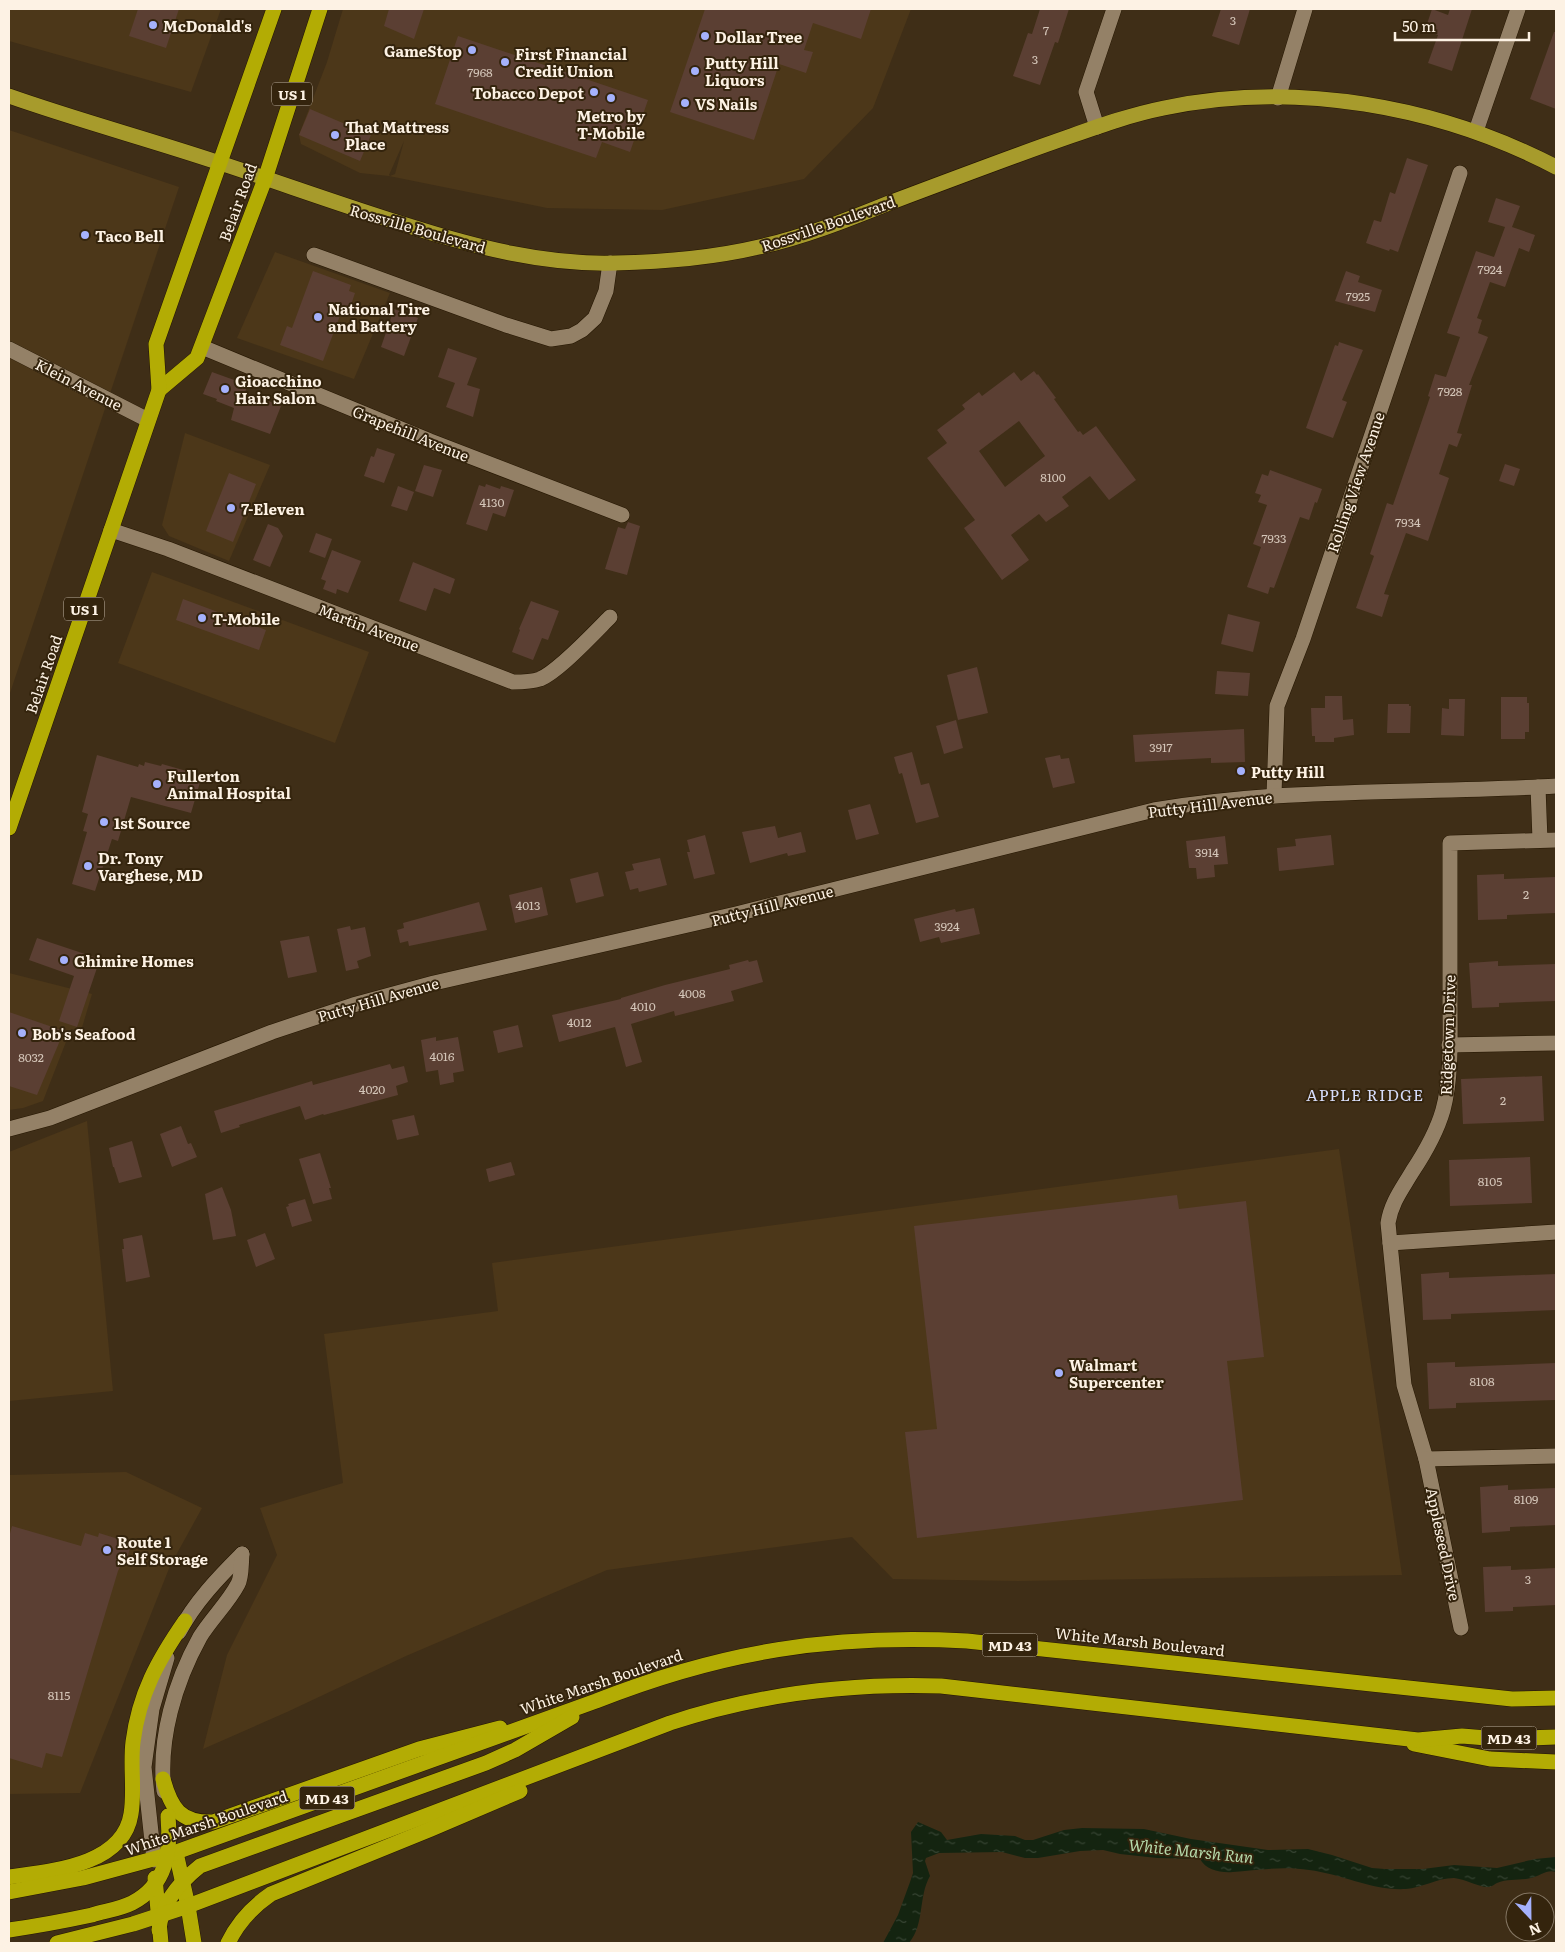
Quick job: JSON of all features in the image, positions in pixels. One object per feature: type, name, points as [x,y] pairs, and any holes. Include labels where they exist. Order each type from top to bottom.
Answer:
[{"type":"highway","name":"Belair Road","points":[[9,828],[159,390],[156,344],[274,9]]},
{"type":"highway","name":"Belair Road","points":[[159,390],[197,358],[202,347],[265,179],[320,9]]},
{"type":"highway","points":[[9,1877],[89,1861],[113,1847],[124,1834],[132,1811],[132,1760],[140,1705],[161,1656],[185,1621]]},
{"type":"highway","name":"White Marsh Boulevard","points":[[9,1892],[75,1880],[166,1856],[644,1682],[746,1655],[830,1642],[922,1638],[967,1641],[1502,1698],[1556,1698]]},
{"type":"highway","name":"MD 43","points":[[57,1943],[116,1929],[161,1926],[188,1906],[630,1738],[686,1718],[743,1702],[804,1692],[892,1685],[941,1686],[1418,1740],[1462,1736],[1499,1738],[1556,1737]]},
{"type":"highway","points":[[161,1926],[170,1899],[183,1881],[200,1866],[486,1763],[515,1750],[596,1701]]},
{"type":"highway","points":[[228,1943],[241,1920],[254,1906],[284,1887],[431,1830],[666,1730],[743,1702]]},
{"type":"highway","points":[[163,1779],[169,1799],[178,1812],[192,1820],[213,1822],[419,1749],[493,1729],[546,1719]]},
{"type":"highway","points":[[1383,1736],[1436,1750],[1476,1757],[1524,1762],[1556,1762]]},
{"type":"highway","points":[[166,1856],[183,1881],[194,1943]]},
{"type":"highway","points":[[9,1930],[73,1919],[125,1906],[140,1898],[155,1882],[164,1867],[166,1856]]},
{"type":"highway","points":[[155,1882],[161,1926]]},
{"type":"main road","name":"Rossville Boulevard","points":[[9,96],[219,163],[330,202],[467,244],[531,256],[610,263],[708,256],[759,248],[840,222],[1130,116],[1175,106],[1242,98],[1316,98],[1377,106],[1440,120],[1476,131],[1556,167]]},
{"type":"street","points":[[1097,127],[1086,92],[1114,9]]},
{"type":"street","points":[[1278,98],[1305,9]]},
{"type":"street","points":[[1476,131],[1518,9]]},
{"type":"street","name":"Rolling View Avenue","points":[[1274,795],[1277,706],[1303,638],[1460,173]]},
{"type":"street","points":[[314,255],[506,325],[551,339],[570,336],[582,330],[595,318],[606,291],[610,263]]},
{"type":"street","name":"Grapehill Avenue","points":[[202,347],[430,441],[622,515]]},
{"type":"street","name":"Klein Avenue","points":[[9,349],[148,420]]},
{"type":"street","name":"Martin Avenue","points":[[111,530],[168,549],[513,682],[532,682],[542,678],[588,639],[610,617]]},
{"type":"street","name":"Putty Hill Avenue","points":[[9,1129],[58,1114],[272,1032],[396,992],[736,914],[1154,810],[1189,804],[1274,795],[1556,786]]},
{"type":"street","points":[[1538,787],[1540,840],[1556,840]]},
{"type":"street","name":"Ridgetown Drive","points":[[1426,1459],[1404,1385],[1388,1223],[1396,1196],[1414,1171],[1432,1136],[1442,1112],[1447,1093],[1450,844],[1540,840]]},
{"type":"street","points":[[1449,1045],[1556,1043]]},
{"type":"street","points":[[1390,1243],[1556,1232]]},
{"type":"street","points":[[1426,1459],[1556,1456]]},
{"type":"street","name":"Appleseed Drive","points":[[1426,1459],[1462,1628]]},
{"type":"street","points":[[242,1554],[239,1583],[200,1638],[181,1682],[166,1734],[162,1766],[168,1816],[166,1856],[150,1816],[144,1780],[146,1744],[152,1709],[164,1663],[185,1621],[216,1580],[242,1554]]},
{"type":"shaded area","points":[[9,9],[221,9],[191,92],[9,41]]},
{"type":"shaded area","points":[[343,9],[911,9],[873,108],[804,179],[662,210],[547,208],[389,176],[360,173],[301,144],[299,135],[327,62]],"holes":[[[404,141],[395,174],[389,175]]]},
{"type":"shaded area","points":[[9,130],[179,187],[9,696]]},
{"type":"shaded area","points":[[275,252],[390,293],[354,379],[237,338]]},
{"type":"shaded area","points":[[185,433],[270,465],[229,561],[169,536],[162,525]]},
{"type":"shaded area","points":[[152,572],[369,652],[335,743],[118,663]]},
{"type":"shaded area","points":[[9,973],[92,994],[81,1031],[71,1029],[43,1101],[23,1108],[9,1110]]},
{"type":"shaded area","points":[[87,1121],[113,1391],[9,1401],[9,1152]]},
{"type":"shaded area","points":[[1339,1149],[1402,1575],[1019,1581],[893,1579],[852,1537],[607,1570],[406,1656],[203,1749],[227,1655],[277,1555],[260,1508],[343,1483],[324,1334],[498,1311],[492,1263]]},
{"type":"shaded area","points":[[126,1472],[202,1508],[170,1566],[80,1793],[9,1794],[9,1475]]},
{"type":"water","name":"White Marsh Run","points":[[918,1822],[941,1832],[947,1840],[981,1834],[1015,1836],[1025,1840],[1033,1840],[1064,1830],[1082,1828],[1144,1829],[1191,1839],[1268,1850],[1308,1849],[1372,1868],[1423,1869],[1454,1865],[1497,1868],[1535,1859],[1556,1857],[1556,1872],[1547,1872],[1527,1879],[1505,1881],[1489,1887],[1454,1878],[1412,1888],[1393,1889],[1309,1870],[1280,1868],[1223,1872],[1206,1866],[1200,1859],[1157,1858],[1103,1850],[1080,1851],[1038,1858],[1025,1858],[1002,1852],[939,1853],[926,1858],[925,1861],[930,1876],[926,1884],[920,1919],[914,1936],[909,1943],[883,1943],[898,1915],[913,1873],[911,1832]]},
{"type":"building","name":"McDonald's","points":[[138,9],[179,9],[166,48],[129,36]]},
{"type":"building","points":[[389,9],[424,9],[414,39],[384,26]]},
{"type":"building","points":[[705,9],[871,9],[861,39],[813,23],[804,50],[813,52],[806,73],[779,64],[754,140],[670,112]]},
{"type":"building","points":[[1040,9],[1069,9],[1058,43],[1055,42],[1040,85],[1013,76],[1028,33],[1032,34]]},
{"type":"building","points":[[1221,9],[1250,9],[1239,45],[1212,36]]},
{"type":"building","points":[[1432,9],[1448,15],[1450,9],[1472,9],[1452,71],[1428,63],[1438,35],[1425,30]]},
{"type":"building","points":[[1554,32],[1556,32],[1556,109],[1530,99]]},
{"type":"building","points":[[458,36],[648,100],[630,152],[602,142],[596,158],[435,104]]},
{"type":"building","name":"That Mattress Place","points":[[310,109],[371,135],[360,161],[299,135]]},
{"type":"building","points":[[1407,158],[1428,165],[1398,252],[1390,249],[1389,251],[1366,243],[1374,220],[1381,222],[1390,192],[1395,194]]},
{"type":"building","points":[[1496,198],[1520,206],[1512,227],[1535,235],[1529,252],[1519,248],[1505,287],[1490,282],[1477,318],[1482,320],[1478,333],[1488,337],[1469,385],[1472,385],[1457,433],[1462,434],[1457,447],[1449,444],[1439,474],[1449,478],[1428,541],[1406,533],[1384,594],[1389,595],[1382,617],[1356,608],[1374,556],[1370,554],[1387,503],[1393,505],[1430,397],[1428,396],[1435,374],[1446,377],[1460,337],[1447,333],[1476,251],[1494,257],[1505,227],[1488,222]]},
{"type":"building","name":"National Tire and Battery","points":[[313,271],[351,285],[349,291],[355,293],[350,308],[344,305],[323,361],[280,345],[287,326],[292,328]]},
{"type":"building","points":[[1346,271],[1360,276],[1358,282],[1382,290],[1375,312],[1335,301]]},
{"type":"building","points":[[394,309],[418,318],[404,356],[381,347]]},
{"type":"building","points":[[1339,342],[1363,350],[1342,400],[1347,402],[1333,438],[1306,428],[1335,345],[1338,346]]},
{"type":"building","points":[[448,348],[477,358],[467,385],[480,389],[473,417],[446,407],[455,383],[438,377]]},
{"type":"building","points":[[1034,371],[1038,374],[1078,432],[1080,431],[1083,435],[1096,426],[1136,480],[1109,500],[1090,476],[1062,497],[1069,506],[1046,522],[1039,514],[1011,535],[1029,560],[1002,580],[964,528],[975,520],[927,458],[947,443],[937,430],[965,409],[962,405],[979,392],[982,396],[1014,372],[1021,381]],"holes":[[[1019,421],[1045,456],[1005,487],[979,451]]]},
{"type":"building","points":[[212,372],[248,385],[245,392],[281,406],[270,434],[231,420],[234,408],[203,394]]},
{"type":"building","points":[[377,448],[395,454],[384,483],[364,476],[371,456],[374,457]]},
{"type":"building","points":[[1505,464],[1520,469],[1514,486],[1499,481]]},
{"type":"building","points":[[424,465],[442,470],[433,497],[415,491]]},
{"type":"building","points":[[1270,470],[1322,489],[1309,520],[1300,517],[1274,588],[1270,587],[1268,594],[1247,587],[1261,547],[1253,544],[1267,505],[1258,502],[1261,495],[1255,493],[1262,474],[1268,476]]},
{"type":"building","name":"7-Eleven","points":[[229,473],[256,484],[233,542],[206,531]]},
{"type":"building","points":[[486,484],[500,489],[501,486],[514,490],[505,517],[493,513],[487,531],[466,524],[479,485],[485,487]]},
{"type":"building","points":[[398,486],[414,492],[407,511],[391,506]]},
{"type":"building","points":[[628,522],[640,526],[627,575],[605,569],[618,527],[625,529]]},
{"type":"building","points":[[268,524],[278,528],[283,536],[270,567],[253,560]]},
{"type":"building","points":[[316,533],[332,539],[325,558],[309,552]]},
{"type":"building","points":[[332,550],[361,561],[348,593],[337,589],[336,594],[323,589],[326,581],[321,579]]},
{"type":"building","points":[[413,562],[455,579],[450,594],[434,588],[426,611],[399,601]]},
{"type":"building","points":[[183,599],[266,630],[259,650],[176,620]]},
{"type":"building","points":[[531,601],[559,611],[548,640],[542,638],[533,660],[512,652]]},
{"type":"building","points":[[1228,614],[1260,622],[1253,652],[1221,644]]},
{"type":"building","points":[[977,667],[988,713],[958,720],[947,675]]},
{"type":"building","points":[[1217,671],[1250,673],[1248,696],[1215,694]]},
{"type":"building","points":[[1325,696],[1342,696],[1343,720],[1353,719],[1354,735],[1334,738],[1334,742],[1315,742],[1315,736],[1312,736],[1311,708],[1325,708]]},
{"type":"building","points":[[1501,697],[1527,697],[1527,703],[1529,703],[1529,732],[1525,732],[1525,739],[1501,739]]},
{"type":"building","points":[[1449,699],[1465,699],[1464,736],[1441,735],[1442,708],[1449,709]]},
{"type":"building","points":[[1388,704],[1409,704],[1411,706],[1410,733],[1387,733]]},
{"type":"building","points":[[956,720],[963,748],[944,754],[936,726]]},
{"type":"building","points":[[1244,729],[1245,762],[1211,763],[1211,758],[1135,762],[1133,735]]},
{"type":"building","points":[[912,752],[921,785],[929,783],[939,817],[916,823],[902,773],[899,774],[894,757]]},
{"type":"building","points":[[97,755],[138,767],[139,764],[144,766],[145,762],[161,766],[162,764],[190,772],[189,775],[201,779],[191,813],[131,797],[118,841],[112,839],[95,891],[72,884],[87,832],[83,831],[88,814],[82,812]]},
{"type":"building","points":[[1060,755],[1061,759],[1069,758],[1075,783],[1053,788],[1045,758]]},
{"type":"building","points":[[870,804],[879,834],[856,840],[848,810]]},
{"type":"building","points":[[775,826],[778,838],[801,832],[806,852],[788,856],[787,853],[750,863],[742,832]]},
{"type":"building","points":[[705,835],[715,874],[694,879],[687,852],[690,852],[687,840]]},
{"type":"building","points":[[1331,835],[1334,865],[1279,871],[1277,848],[1296,846],[1295,839]]},
{"type":"building","points":[[1225,836],[1228,864],[1214,865],[1215,877],[1197,879],[1196,868],[1189,868],[1186,841]]},
{"type":"building","points":[[660,858],[667,885],[639,892],[638,888],[630,890],[625,872],[634,870],[632,864]]},
{"type":"building","points":[[598,872],[604,896],[576,903],[570,879]]},
{"type":"building","points":[[1504,874],[1504,879],[1556,877],[1556,913],[1507,915],[1507,919],[1478,920],[1477,875]]},
{"type":"building","points":[[542,887],[548,915],[515,923],[509,895]]},
{"type":"building","points":[[479,902],[487,930],[409,946],[408,941],[400,943],[397,930],[404,928],[403,923]]},
{"type":"building","points":[[974,908],[980,934],[941,943],[939,937],[920,942],[914,919],[955,909],[956,912]]},
{"type":"building","points":[[350,926],[351,930],[365,927],[371,956],[357,961],[359,968],[346,971],[337,929]]},
{"type":"building","points":[[309,936],[317,972],[288,978],[280,941]]},
{"type":"building","name":"Ghimire Homes","points":[[37,938],[100,959],[77,1027],[59,1021],[74,976],[29,960]]},
{"type":"building","points":[[748,960],[749,962],[757,960],[763,982],[731,991],[734,1001],[675,1016],[674,1011],[631,1024],[642,1062],[626,1067],[615,1027],[559,1042],[552,1015],[621,999],[665,985],[730,969],[729,965]]},
{"type":"building","points":[[1498,961],[1498,966],[1556,964],[1556,1001],[1499,1003],[1499,1007],[1472,1008],[1469,963]]},
{"type":"building","points":[[9,1012],[64,1031],[37,1095],[9,1086]]},
{"type":"building","points":[[518,1025],[523,1047],[498,1053],[493,1031]]},
{"type":"building","points":[[436,1037],[436,1041],[458,1037],[464,1071],[453,1073],[454,1082],[440,1085],[438,1070],[426,1072],[421,1040]]},
{"type":"building","points":[[390,1064],[392,1069],[404,1066],[408,1082],[396,1086],[398,1095],[305,1120],[300,1106],[239,1125],[240,1127],[221,1133],[214,1111],[312,1081],[313,1085]]},
{"type":"building","points":[[1542,1076],[1544,1121],[1463,1124],[1461,1079]]},
{"type":"building","points":[[414,1115],[419,1135],[397,1140],[392,1120]]},
{"type":"building","points":[[181,1126],[188,1144],[191,1143],[197,1157],[172,1167],[160,1134]]},
{"type":"building","points":[[132,1141],[142,1177],[119,1183],[109,1148]]},
{"type":"building","points":[[320,1153],[331,1188],[329,1188],[332,1199],[313,1204],[299,1159]]},
{"type":"building","points":[[1530,1157],[1532,1203],[1450,1206],[1449,1160]]},
{"type":"building","points":[[511,1162],[515,1175],[489,1182],[486,1169]]},
{"type":"building","points":[[222,1187],[231,1210],[236,1236],[213,1240],[205,1194]]},
{"type":"building","points":[[1177,1195],[1179,1209],[1246,1201],[1264,1357],[1227,1361],[1243,1500],[917,1538],[905,1432],[937,1429],[914,1226]]},
{"type":"building","points":[[305,1199],[312,1221],[292,1227],[286,1207],[289,1206],[288,1204]]},
{"type":"building","points":[[265,1233],[275,1259],[256,1267],[247,1240]]},
{"type":"building","points":[[142,1235],[150,1277],[126,1282],[122,1249],[124,1249],[123,1239]]},
{"type":"building","points":[[1449,1272],[1449,1278],[1556,1274],[1556,1310],[1451,1314],[1451,1319],[1423,1320],[1421,1274]]},
{"type":"building","points":[[1455,1362],[1455,1367],[1556,1363],[1556,1400],[1456,1403],[1456,1408],[1429,1409],[1427,1363]]},
{"type":"building","points":[[1508,1485],[1508,1490],[1556,1488],[1556,1525],[1510,1527],[1510,1531],[1482,1533],[1480,1487]]},
{"type":"building","points":[[12,1526],[81,1546],[85,1533],[98,1537],[99,1533],[128,1542],[126,1547],[130,1548],[125,1566],[121,1565],[118,1571],[62,1757],[46,1753],[42,1768],[9,1758],[9,1537]]},
{"type":"building","points":[[1511,1566],[1511,1570],[1556,1568],[1556,1605],[1513,1607],[1513,1611],[1485,1612],[1483,1567]]},
{"type":"place","name":"McDonald's","points":[[153,25]]},
{"type":"place","name":"Dollar Tree","points":[[705,36]]},
{"type":"place","name":"GameStop","points":[[472,50]]},
{"type":"place","name":"First Financial Credit Union","points":[[505,62]]},
{"type":"place","name":"Putty Hill Liquors","points":[[695,71]]},
{"type":"place","name":"Tobacco Depot","points":[[594,92]]},
{"type":"place","name":"Metro by T-Mobile","points":[[611,98]]},
{"type":"place","name":"VS Nails","points":[[685,103]]},
{"type":"place","name":"That Mattress Place","points":[[335,135]]},
{"type":"place","name":"Taco Bell","points":[[85,235]]},
{"type":"place","name":"National Tire and Battery","points":[[318,317]]},
{"type":"place","name":"Gioacchino Hair Salon","points":[[225,389]]},
{"type":"place","name":"7-Eleven","points":[[231,508]]},
{"type":"place","name":"T-Mobile","points":[[202,618]]},
{"type":"place","name":"Putty Hill","points":[[1241,771]]},
{"type":"place","name":"Fullerton Animal Hospital","points":[[157,784]]},
{"type":"place","name":"1st Source","points":[[104,822]]},
{"type":"place","name":"Dr. Tony Varghese, MD","points":[[88,866]]},
{"type":"place","name":"Ghimire Homes","points":[[64,960]]},
{"type":"place","name":"Bob's Seafood","points":[[22,1033]]},
{"type":"place","name":"Walmart Supercenter","points":[[1059,1373]]},
{"type":"place","name":"Route 1 Self Storage","points":[[107,1550]]},
{"type":"district","name":"APPLE RIDGE","points":[[1365,1094]]}]
